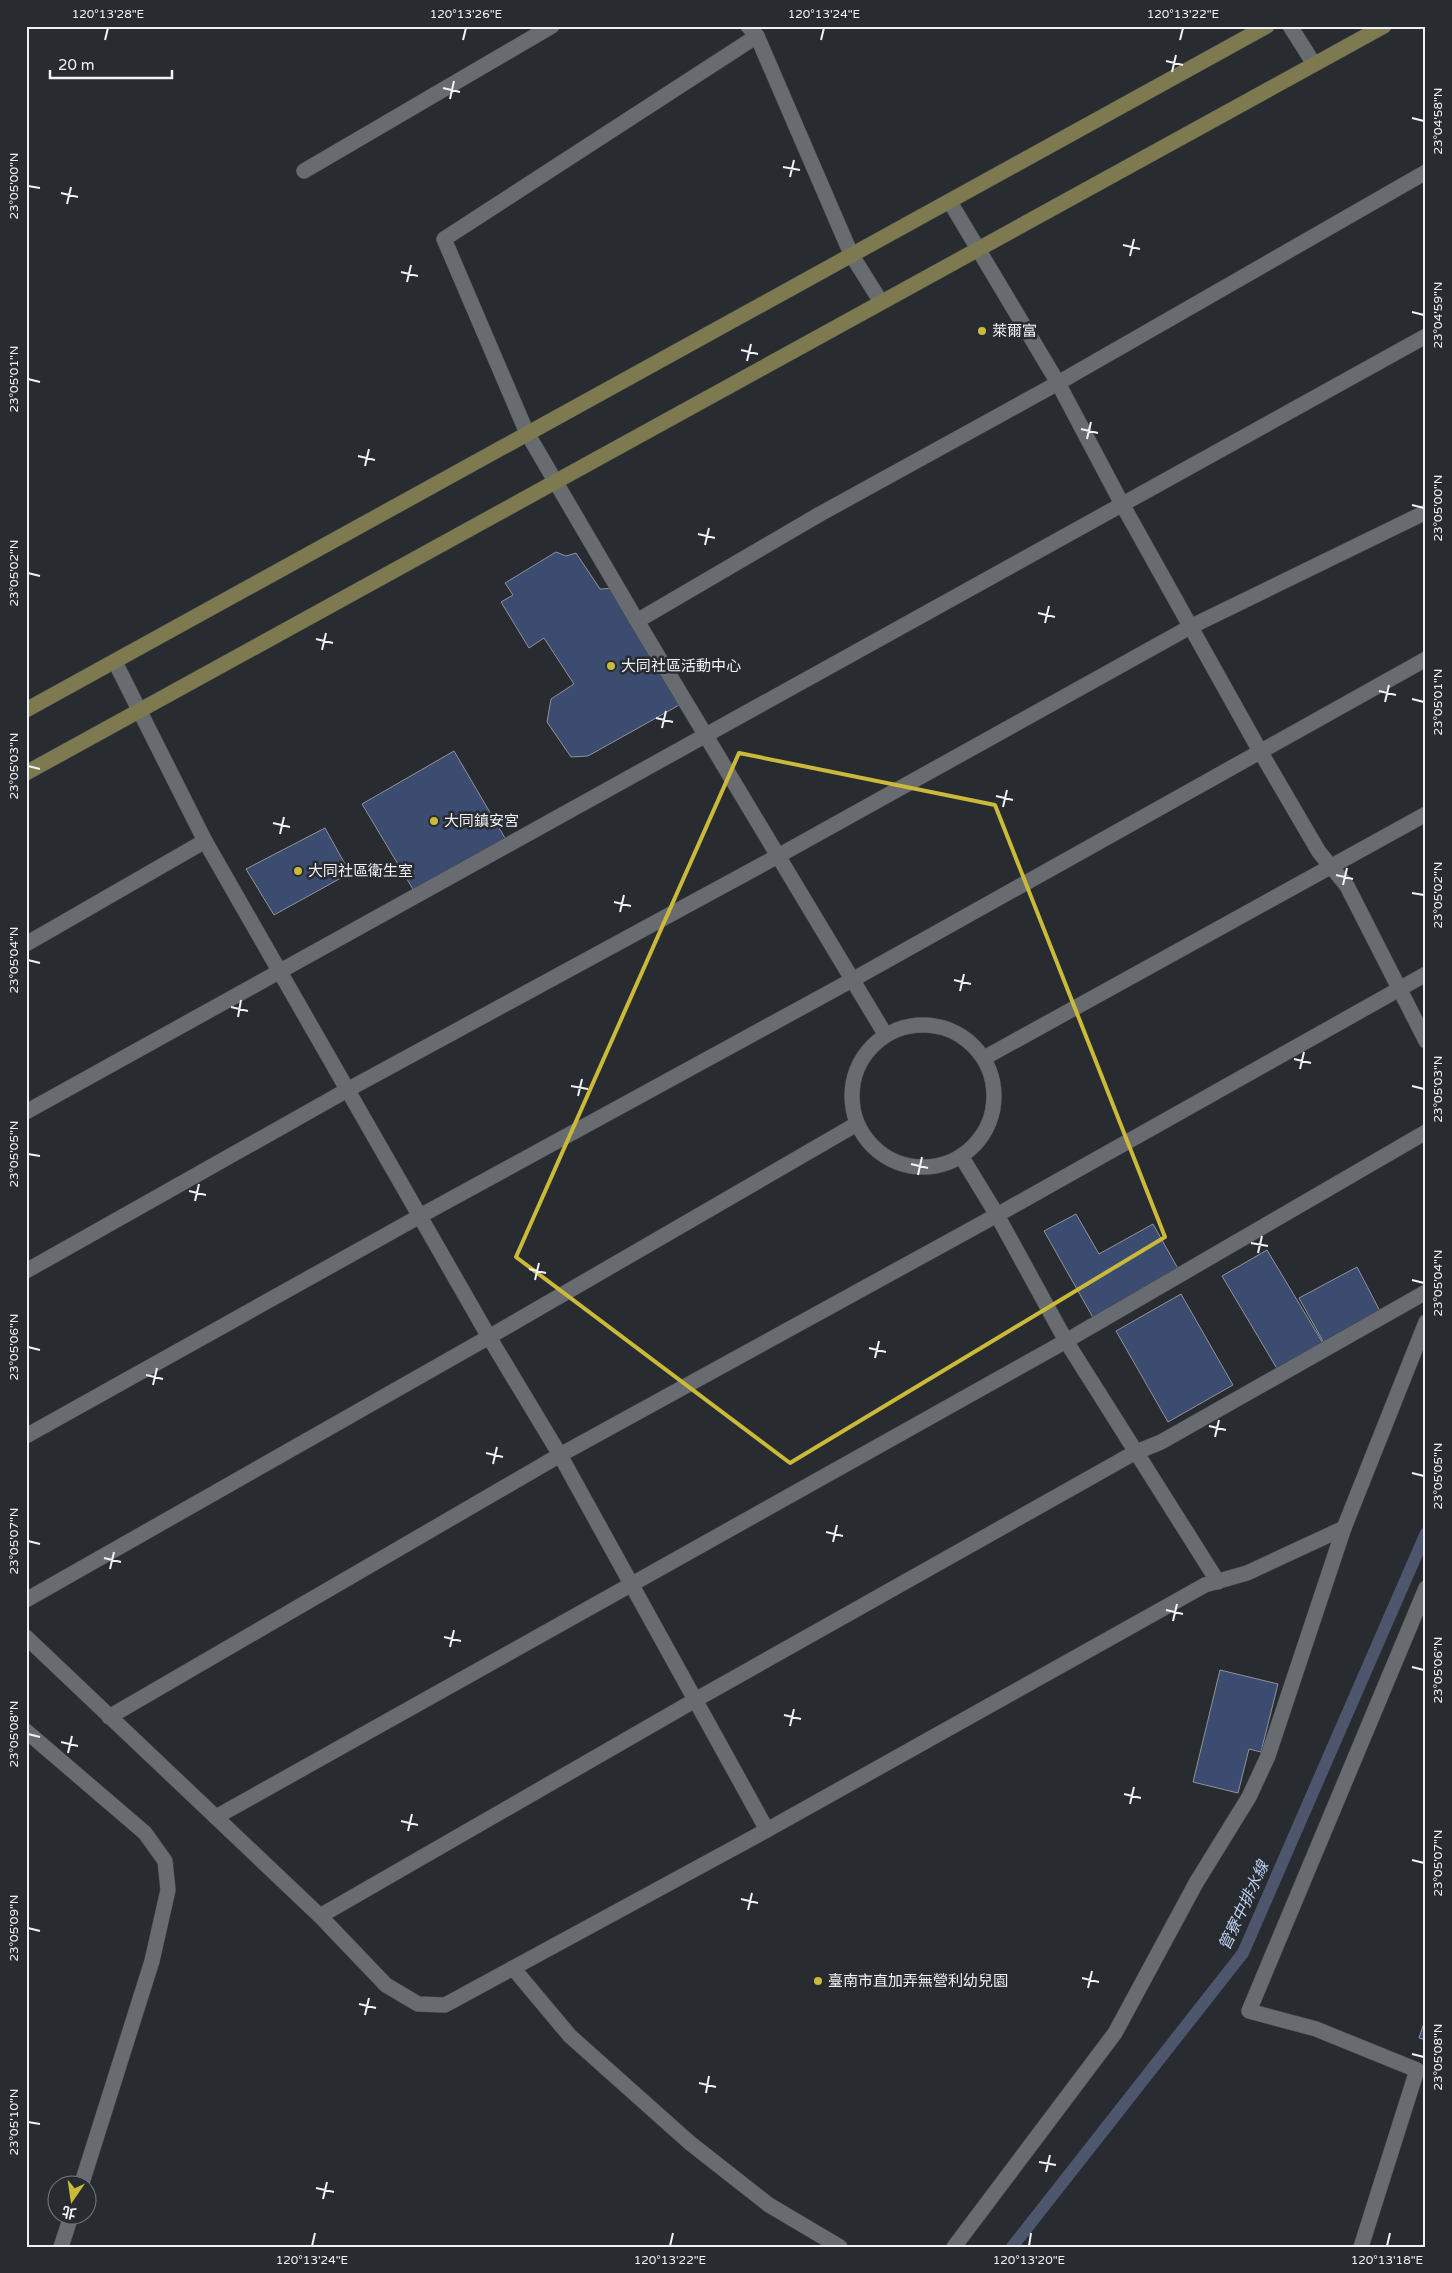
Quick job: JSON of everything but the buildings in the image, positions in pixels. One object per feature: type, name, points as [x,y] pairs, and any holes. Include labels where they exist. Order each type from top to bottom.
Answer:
[{"type":"main road","points":[[26,710],[1267,26]]},
{"type":"main road","points":[[26,773],[1384,26]]},
{"type":"lane","points":[[304,170],[552,26]]},
{"type":"lane","points":[[1290,26],[1314,64]]},
{"type":"lane","points":[[880,302],[851,254],[752,31],[444,239],[527,433],[637,621],[885,1034]]},
{"type":"lane","points":[[637,621],[820,514],[1058,383],[1426,172]]},
{"type":"lane","points":[[950,202],[1058,383],[1122,504],[1260,751],[1319,852],[1347,886],[1426,1041]]},
{"type":"lane","points":[[26,1112],[1426,336]]},
{"type":"lane","points":[[26,1271],[349,1089],[778,856],[1190,627],[1426,512]]},
{"type":"lane","points":[[26,1436],[420,1216],[852,980],[1426,659]]},
{"type":"lane","points":[[115,662],[205,841],[349,1089],[489,1337],[560,1456],[768,1830]]},
{"type":"lane","points":[[984,1058],[1426,814]]},
{"type":"lane","points":[[26,944],[205,841]]},
{"type":"lane","points":[[109,1716],[560,1456],[997,1215],[1426,974]]},
{"type":"lane","points":[[923,1024],[960,1034],[984,1058],[996,1091],[990,1122],[976,1143],[961,1156],[940,1166],[919,1167],[901,1164],[874,1149],[856,1125],[851,1096],[857,1065],[885,1034],[923,1024]]},
{"type":"lane","points":[[26,1600],[489,1337],[856,1125]]},
{"type":"lane","points":[[216,1816],[1066,1341],[1426,1132]]},
{"type":"lane","points":[[961,1156],[997,1215],[1066,1341],[1134,1453],[1218,1582]]},
{"type":"lane","points":[[320,1916],[696,1699],[1134,1453],[1161,1442],[1426,1292]]},
{"type":"lane","points":[[954,2247],[1115,2032],[1196,1883],[1249,1797],[1268,1756],[1344,1528],[1426,1322]]},
{"type":"lane","points":[[26,1637],[320,1916],[386,1985],[418,2004],[445,2004],[768,1830],[1205,1585],[1247,1573],[1344,1528]]},
{"type":"lane","points":[[1361,2247],[1418,2070],[1316,2029],[1249,2011],[1426,1588]]},
{"type":"lane","points":[[26,1731],[145,1833],[165,1861],[168,1890],[152,1962],[84,2176]]},
{"type":"lane","points":[[513,1968],[570,2036],[690,2143],[768,2206],[840,2247]]},
{"type":"lane","points":[[61,2247],[68,2226]]},
{"type":"highlighted area","points":[[739,753],[995,805],[1165,1237],[790,1463],[516,1257]]},
{"type":"waterway","name":"管寮中排水線","points":[[1012,2247],[1243,1953],[1426,1533]]},
{"type":"place","name":"萊爾富","points":[[982,331]]},
{"type":"place","name":"大同社區活動中心","points":[[611,666]]},
{"type":"place","name":"大同鎮安宮","points":[[434,821]]},
{"type":"place","name":"大同社區衛生室","points":[[298,871]]},
{"type":"place","name":"臺南市直加弄無營利幼兒園","points":[[818,1981]]}]
